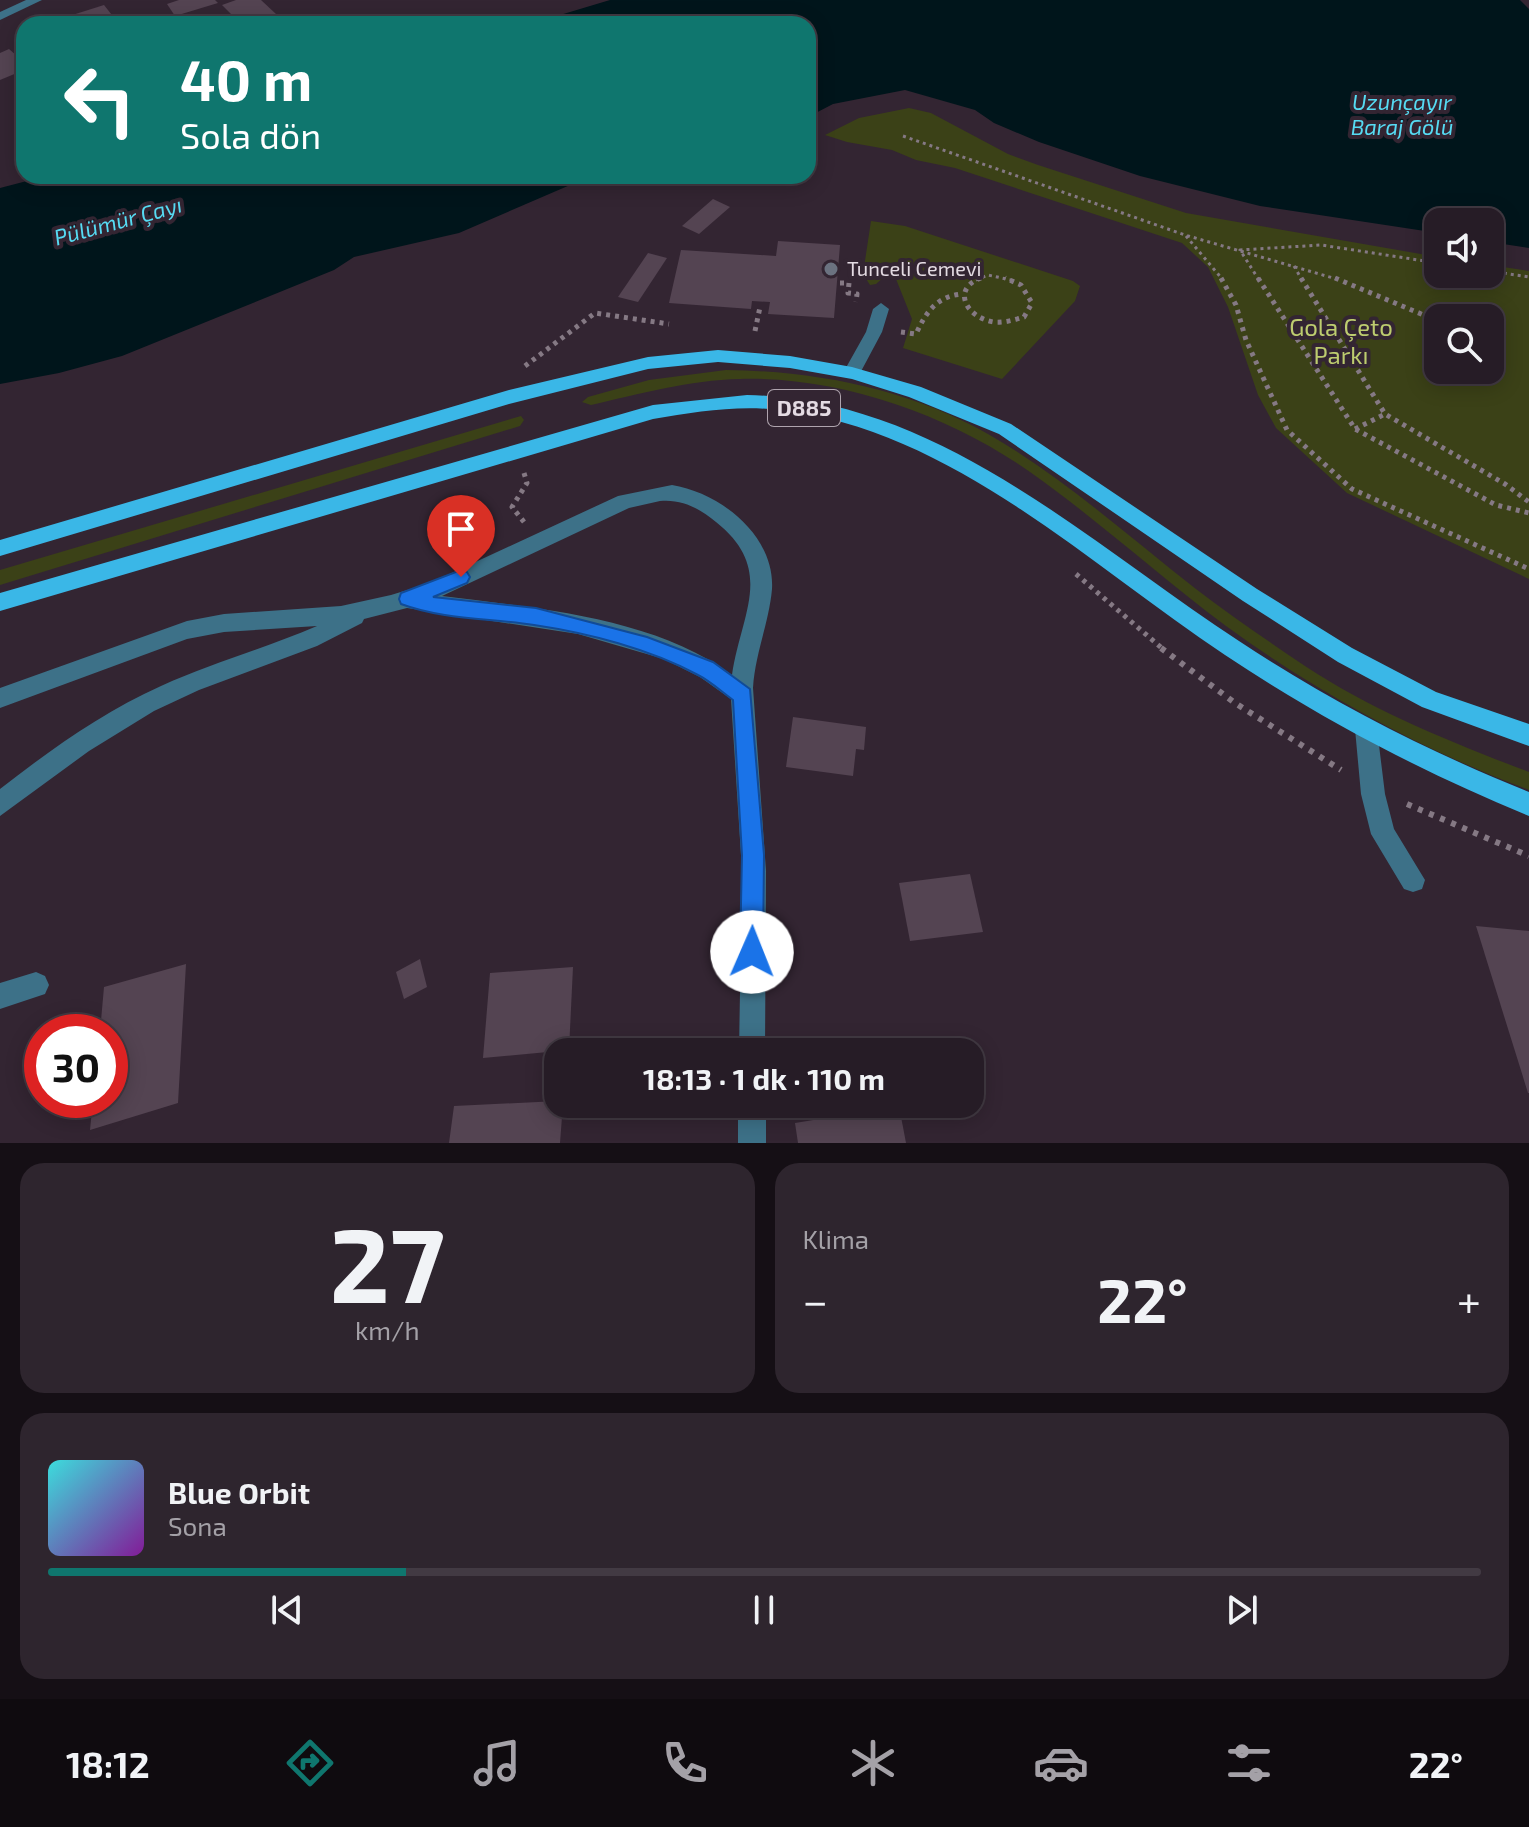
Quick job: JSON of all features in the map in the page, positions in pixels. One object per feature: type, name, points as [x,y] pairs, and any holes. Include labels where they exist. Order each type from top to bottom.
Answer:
[{"type":"main road","name":"D885","points":[[0,548],[509,397],[648,363],[718,356],[790,362],[852,373],[915,392],[1005,429],[1250,595],[1345,655],[1430,700],[1529,735]]},
{"type":"main road","name":"D885","points":[[0,602],[653,412],[719,401],[780,403],[843,415],[916,438],[983,475],[1302,693],[1395,746],[1529,804]]},
{"type":"street","points":[[0,16],[36,0]]},
{"type":"street","points":[[852,373],[881,309]]},
{"type":"street","points":[[0,698],[187,630],[224,623],[341,615],[408,599],[435,590],[625,501],[653,494],[676,493],[714,510],[739,532],[759,561],[761,595],[748,641],[743,695],[753,855],[752,1038]]},
{"type":"street","points":[[408,599],[536,616],[647,645],[706,669],[743,695]]},
{"type":"street","points":[[0,804],[98,733],[166,694],[325,634],[369,609]]},
{"type":"street","points":[[1366,729],[1373,794],[1383,834],[1413,880]]},
{"type":"street","points":[[0,996],[36,985]]},
{"type":"street","points":[[752,1118],[752,1143]]},
{"type":"path","points":[[903,136],[1185,235],[1324,273],[1424,315]]},
{"type":"path","points":[[1185,235],[1226,283],[1246,340],[1287,430],[1352,489],[1529,569]]},
{"type":"path","points":[[1240,250],[1321,245],[1424,261]]},
{"type":"path","points":[[1240,250],[1355,429],[1496,505],[1529,513]]},
{"type":"path","points":[[1294,265],[1385,414],[1505,484],[1529,502]]},
{"type":"path","points":[[1504,273],[1529,277]]},
{"type":"path","points":[[988,275],[999,276],[1019,283],[1031,296],[1032,303],[1024,317],[995,323],[974,316],[967,309],[962,294],[970,281],[988,275]]},
{"type":"path","points":[[840,283],[849,283]]},
{"type":"path","points":[[875,327],[916,334],[925,314],[946,295],[962,294]]},
{"type":"path","points":[[755,331],[760,307]]},
{"type":"path","points":[[1355,429],[1385,414]]},
{"type":"path","points":[[527,483],[512,507],[527,525]]},
{"type":"path","points":[[1431,817],[1529,856]]},
{"type":"green space","name":"Gola Çeto Parkı","points":[[909,108],[931,113],[1008,154],[1186,213],[1424,255],[1424,288],[1504,288],[1504,267],[1529,271],[1529,579],[1347,493],[1276,428],[1258,395],[1228,307],[1208,267],[1182,243],[955,168],[825,135],[859,118]]},
{"type":"green space","points":[[871,221],[905,226],[1073,281],[1080,286],[1075,301],[1002,379],[903,348],[912,319],[896,279],[884,277],[870,285],[863,274]]},
{"type":"green space","points":[[726,370],[828,379],[894,394],[958,418],[1016,451],[1069,488],[1209,599],[1305,666],[1386,712],[1529,772],[1529,790],[1410,738],[1297,674],[1226,626],[1030,472],[965,433],[929,417],[854,392],[778,380],[702,382],[591,405],[582,402],[588,397],[649,380]]},
{"type":"green space","points":[[521,416],[524,420],[520,426],[0,585],[0,570]]},
{"type":"water","name":"Uzunçayır Baraj Gölü","points":[[610,0],[1520,0],[1529,9],[1529,248],[1504,244],[1504,208],[1424,208],[1424,231],[1260,206],[1140,176],[1039,142],[994,123],[975,110],[905,90],[833,104],[816,113],[816,16],[557,16]]},
{"type":"water","name":"Pülümür Çayı","points":[[16,184],[572,184],[459,233],[354,257],[334,270],[122,356],[59,373],[0,384],[0,188]]},
{"type":"building","points":[[179,0],[215,0],[218,3],[175,16],[167,4]]},
{"type":"building","points":[[236,0],[261,0],[276,14],[233,16],[222,5]]},
{"type":"building","points":[[104,5],[113,16],[69,16]]},
{"type":"building","points":[[9,49],[16,55],[16,73],[0,80],[0,53]]},
{"type":"building","points":[[713,199],[730,207],[699,234],[682,226]]},
{"type":"building","points":[[778,241],[840,245],[834,318],[768,314],[770,302],[752,301],[751,309],[669,303],[681,250],[776,256]]},
{"type":"building","points":[[648,253],[667,258],[638,302],[618,297]]},
{"type":"building","points":[[793,717],[866,727],[864,750],[856,749],[853,776],[786,767]]},
{"type":"building","points":[[970,874],[983,932],[910,941],[899,883]]},
{"type":"building","points":[[1476,926],[1529,931],[1529,1093],[1528,1093]]},
{"type":"building","points":[[420,959],[427,987],[404,999],[396,972]]},
{"type":"building","points":[[186,964],[178,1103],[90,1130],[91,1118],[128,1118],[128,1014],[102,1014],[104,987]]},
{"type":"building","points":[[573,967],[570,1038],[544,1038],[544,1052],[483,1058],[490,973]]},
{"type":"building","points":[[544,1102],[544,1118],[562,1118],[560,1143],[449,1143],[454,1106]]},
{"type":"building","points":[[826,1118],[901,1118],[906,1143],[798,1143],[795,1123]]},
{"type":"place","name":"Tunceli Cemevi","points":[[831,269]]},
{"type":"route","points":[[461,577],[408,599],[536,616],[647,645],[706,669],[743,695],[753,855],[752,952]]}]
